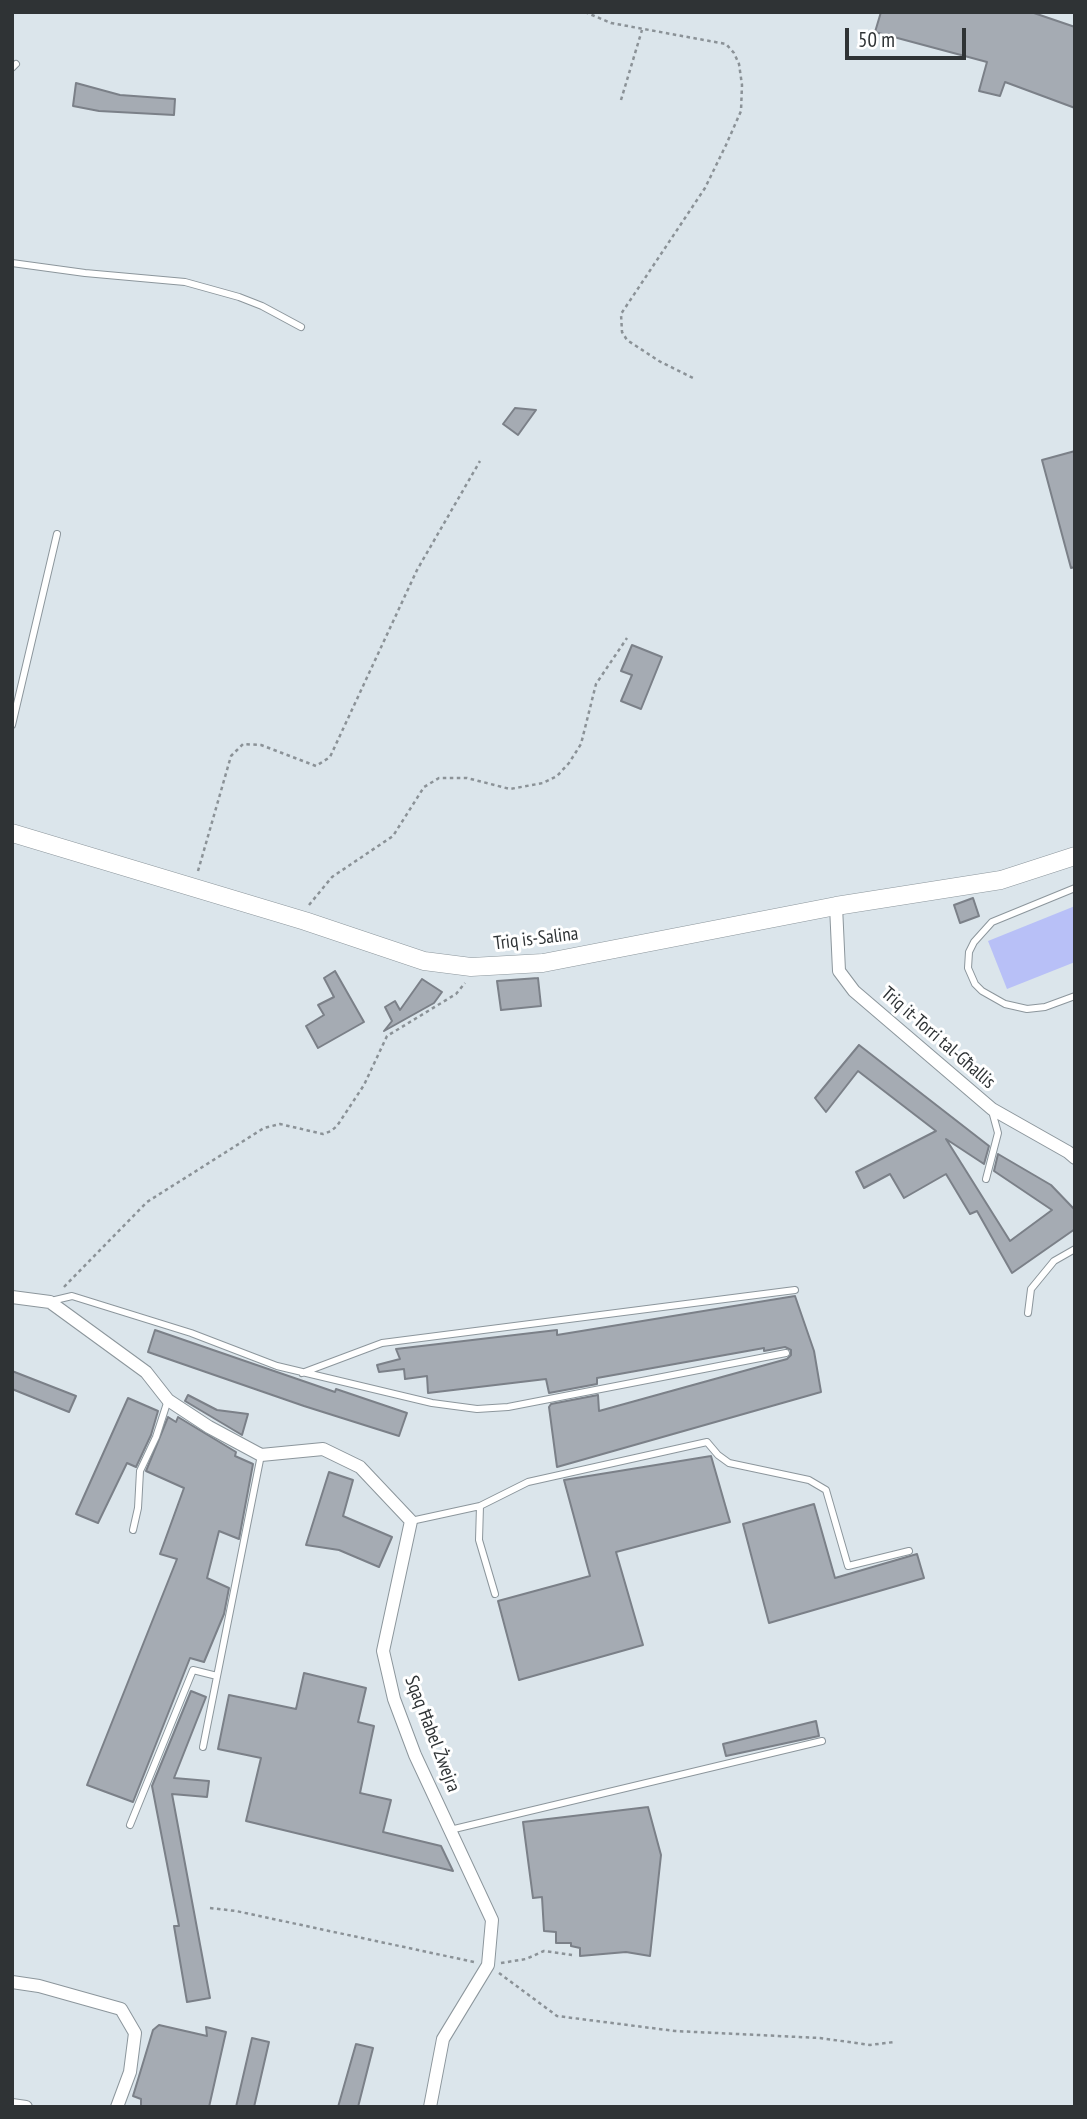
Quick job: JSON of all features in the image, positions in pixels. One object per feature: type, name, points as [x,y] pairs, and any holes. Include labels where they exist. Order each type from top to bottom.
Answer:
[{"type":"main road","name":"Triq is-Salina","points":[[12,833],[305,921],[424,961],[471,967],[543,962],[836,906],[1001,880],[1075,856]]},
{"type":"street","name":"Triq it-Torri tal-Għallis","points":[[836,906],[839,971],[854,991],[992,1110],[1075,1158]]},
{"type":"street","points":[[12,1297],[50,1302],[146,1372],[168,1400],[209,1427],[261,1455],[323,1448],[360,1467],[411,1521]]},
{"type":"street","name":"Sqaq Ħabel Żwejra","points":[[411,1521],[383,1651],[394,1699],[415,1755],[492,1920],[488,1965]]},
{"type":"street","points":[[430,2107],[443,2039],[488,1965]]},
{"type":"street","points":[[12,1982],[39,1986],[121,2009],[135,2033],[130,2072],[117,2107]]},
{"type":"street","points":[[12,2105],[26,2107]]},
{"type":"lane","points":[[12,263],[185,282],[239,297],[301,327]]},
{"type":"lane","points":[[12,724],[57,534]]},
{"type":"lane","points":[[1075,888],[992,922],[974,942],[969,952],[968,968],[975,984],[982,991],[1016,1007],[1045,1007],[1075,996]]},
{"type":"lane","points":[[986,1179],[998,1133],[992,1110]]},
{"type":"lane","points":[[1028,1313],[1031,1289],[1054,1261],[1075,1250]]},
{"type":"lane","points":[[301,1373],[382,1343],[795,1290]]},
{"type":"lane","points":[[50,1302],[72,1296],[191,1333],[301,1373],[432,1404],[477,1409],[508,1408],[786,1353]]},
{"type":"lane","points":[[133,1530],[138,1508],[140,1471],[156,1437],[168,1400]]},
{"type":"lane","points":[[411,1521],[480,1506],[528,1482],[707,1442],[729,1463],[809,1480],[826,1490],[848,1566],[909,1551]]},
{"type":"lane","points":[[203,1747],[261,1455]]},
{"type":"lane","points":[[480,1506],[479,1540],[495,1594]]},
{"type":"lane","points":[[130,1825],[193,1670],[217,1676]]},
{"type":"lane","points":[[450,1830],[822,1741]]},
{"type":"path","points":[[585,12],[611,23],[726,44],[739,64],[742,85],[741,111],[726,145],[705,188],[621,314],[622,332],[627,340],[659,361],[693,378]]},
{"type":"path","points":[[621,100],[642,30]]},
{"type":"path","points":[[193,888],[231,756],[243,744],[261,745],[316,766],[330,757],[416,570],[480,461]]},
{"type":"path","points":[[305,921],[310,902],[332,877],[393,836],[424,787],[439,778],[467,778],[510,789],[543,783],[557,776],[581,744],[596,684],[627,638]]},
{"type":"path","points":[[50,1302],[147,1202],[264,1128],[280,1124],[323,1134],[331,1131],[364,1085],[387,1036],[456,994],[467,980],[471,967]]},
{"type":"path","points":[[210,1908],[236,1910],[488,1965],[526,1959],[544,1951],[572,1955]]},
{"type":"path","points":[[488,1965],[557,2016],[675,2031],[820,2038],[870,2045],[894,2042]]},
{"type":"shaded area","points":[[1075,906],[1075,962],[1007,989],[988,941]]},
{"type":"building","points":[[881,12],[1031,12],[1075,27],[1075,108],[1005,82],[1000,96],[979,91],[987,62],[875,32]]},
{"type":"building","points":[[76,83],[120,95],[175,99],[174,115],[99,111],[73,106]]},
{"type":"building","points":[[515,408],[536,410],[518,435],[503,424]]},
{"type":"building","points":[[1075,451],[1075,567],[1071,568],[1042,460]]},
{"type":"building","points":[[632,645],[662,657],[641,709],[621,701],[632,675],[621,671]]},
{"type":"building","points":[[973,898],[979,916],[960,923],[954,905]]},
{"type":"building","points":[[335,971],[364,1022],[318,1048],[306,1026],[324,1015],[318,1005],[334,997],[324,978]]},
{"type":"building","points":[[538,978],[541,1006],[501,1010],[497,981]]},
{"type":"building","points":[[422,979],[442,992],[434,1003],[384,1031],[392,1021],[385,1007],[395,1001],[400,1010]]},
{"type":"building","points":[[859,1045],[989,1146],[984,1164],[946,1139],[1010,1241],[1052,1210],[994,1171],[998,1154],[1051,1185],[1075,1210],[1075,1229],[1012,1273],[977,1211],[970,1214],[946,1174],[904,1198],[890,1174],[864,1188],[856,1172],[936,1131],[858,1071],[826,1112],[815,1098]]},
{"type":"building","points":[[795,1296],[814,1351],[821,1392],[557,1467],[549,1407],[551,1404],[598,1395],[599,1411],[787,1359],[791,1350],[785,1347],[764,1351],[764,1348],[597,1378],[597,1384],[549,1393],[546,1379],[428,1393],[427,1376],[405,1379],[404,1369],[379,1372],[377,1365],[400,1359],[396,1349],[557,1330],[557,1335]]},
{"type":"building","points":[[155,1330],[335,1392],[336,1389],[407,1413],[399,1436],[148,1352]]},
{"type":"building","points":[[12,1371],[76,1396],[69,1412],[12,1389]]},
{"type":"building","points":[[188,1395],[217,1410],[248,1414],[242,1435],[185,1401]]},
{"type":"building","points":[[128,1398],[158,1411],[151,1435],[136,1467],[127,1463],[98,1523],[76,1514]]},
{"type":"building","points":[[168,1417],[176,1422],[178,1417],[236,1452],[235,1456],[253,1464],[239,1539],[219,1531],[207,1578],[229,1588],[224,1614],[204,1662],[190,1658],[133,1802],[87,1785],[177,1559],[160,1554],[184,1488],[146,1471]]},
{"type":"building","points":[[711,1456],[730,1522],[616,1552],[643,1645],[519,1680],[498,1601],[590,1576],[564,1480]]},
{"type":"building","points":[[329,1472],[353,1480],[343,1516],[392,1537],[379,1567],[339,1550],[306,1545]]},
{"type":"building","points":[[814,1504],[835,1578],[917,1554],[924,1578],[769,1623],[743,1524]]},
{"type":"building","points":[[304,1673],[366,1688],[358,1722],[374,1726],[360,1793],[391,1800],[383,1832],[441,1846],[453,1871],[246,1821],[261,1758],[218,1749],[229,1695],[296,1709]]},
{"type":"building","points":[[191,1691],[206,1697],[174,1778],[209,1781],[207,1797],[172,1794],[210,1998],[187,2002],[174,1926],[179,1926],[152,1786]]},
{"type":"building","points":[[816,1721],[819,1736],[726,1756],[723,1744]]},
{"type":"building","points":[[648,1807],[661,1855],[650,1956],[626,1952],[580,1956],[580,1948],[571,1946],[571,1943],[556,1943],[556,1932],[544,1931],[542,1897],[533,1898],[523,1822]]},
{"type":"building","points":[[159,2025],[207,2036],[206,2027],[226,2032],[209,2107],[141,2107],[141,2099],[133,2096],[153,2030]]},
{"type":"building","points":[[252,2038],[269,2042],[254,2107],[236,2107]]},
{"type":"building","points":[[356,2044],[373,2048],[358,2107],[338,2107]]}]
